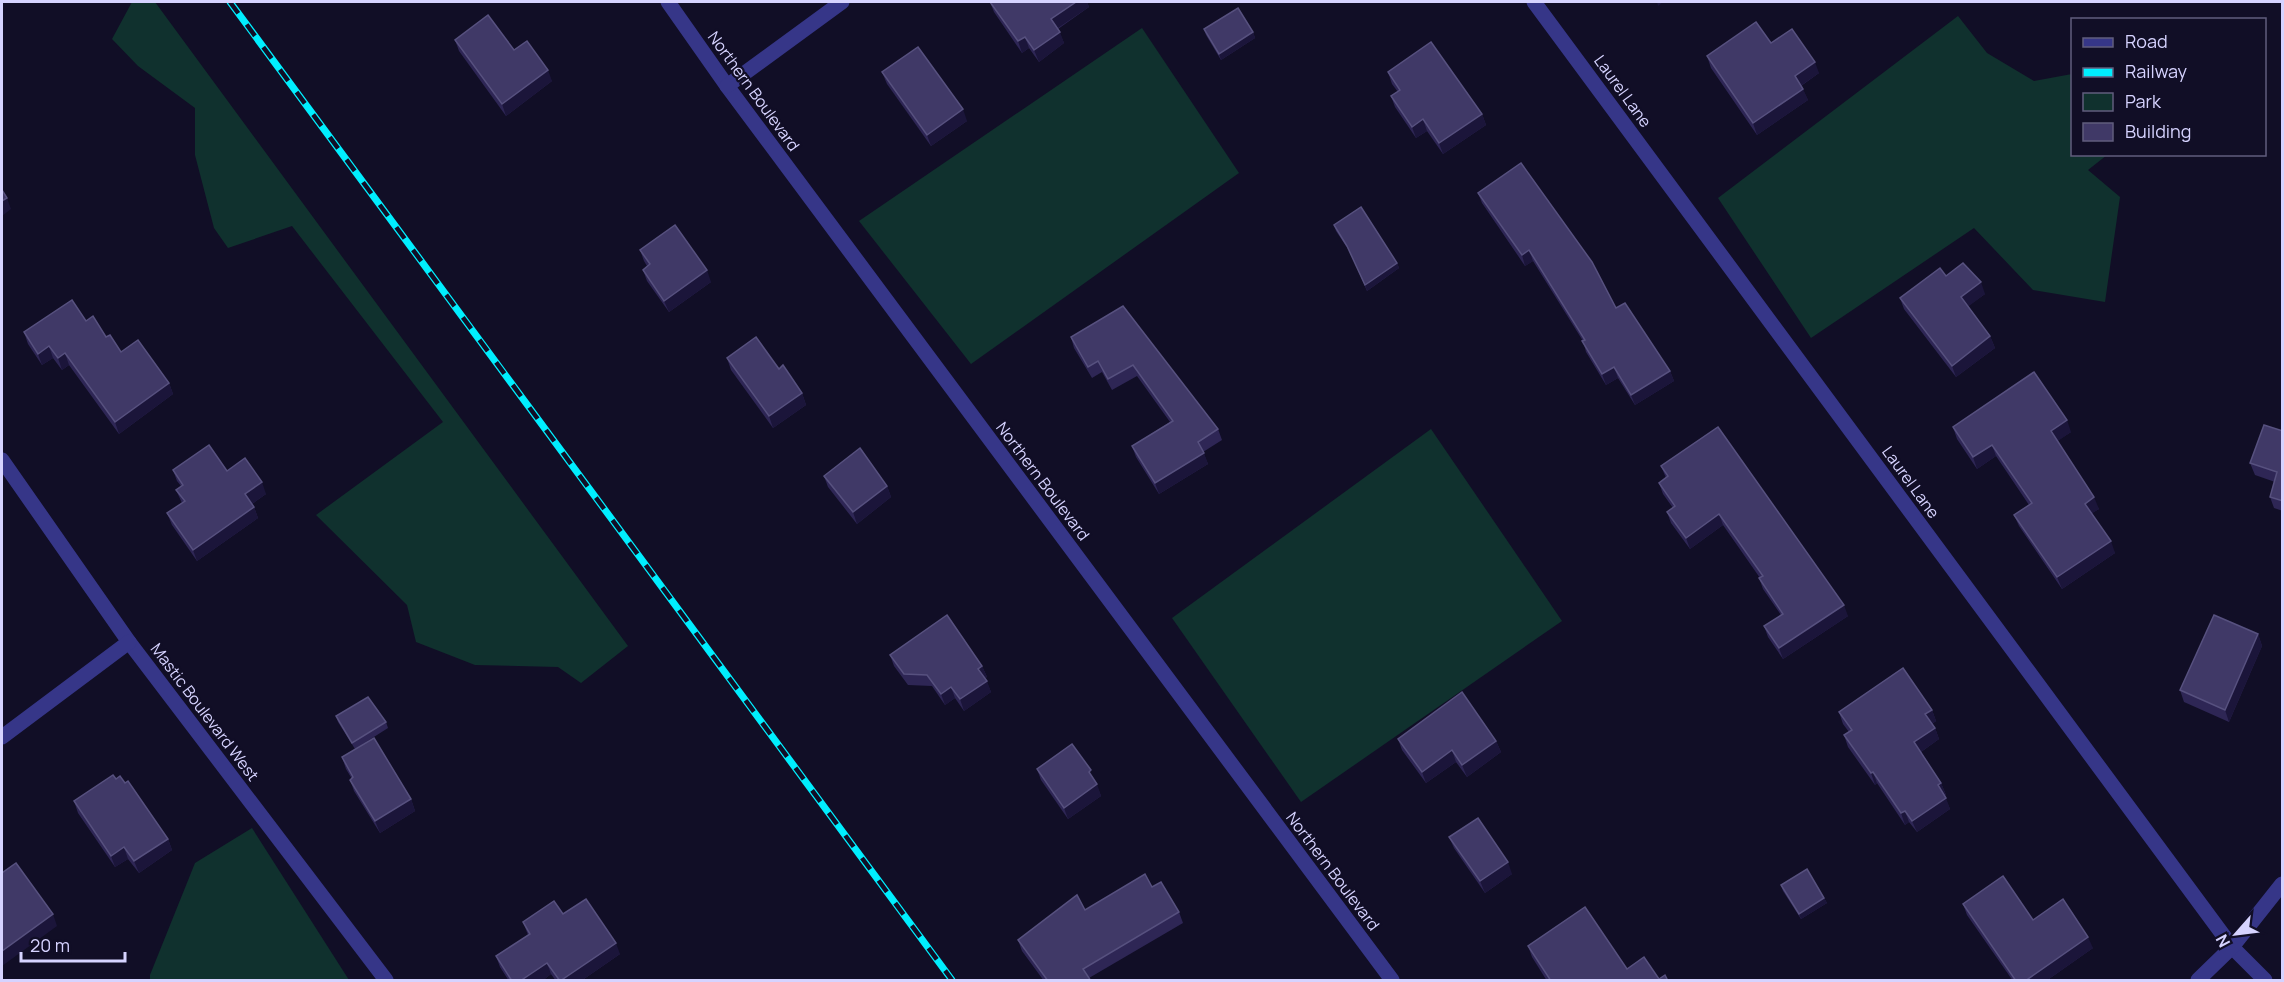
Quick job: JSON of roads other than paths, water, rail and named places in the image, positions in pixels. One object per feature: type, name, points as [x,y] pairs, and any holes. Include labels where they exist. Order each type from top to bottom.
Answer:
[{"type":"street","name":"Northern Boulevard","points":[[668,2],[727,86],[1392,981]]},
{"type":"street","points":[[727,86],[842,2]]},
{"type":"street","name":"Laurel Lane","points":[[1534,2],[2232,947],[2265,981]]},
{"type":"street","name":"Mastic Boulevard West","points":[[2,460],[129,642],[386,981]]},
{"type":"street","points":[[2,737],[129,642]]},
{"type":"street","points":[[2198,981],[2232,947],[2283,884]]},
{"type":"railway","points":[[230,2],[952,980]]}]
